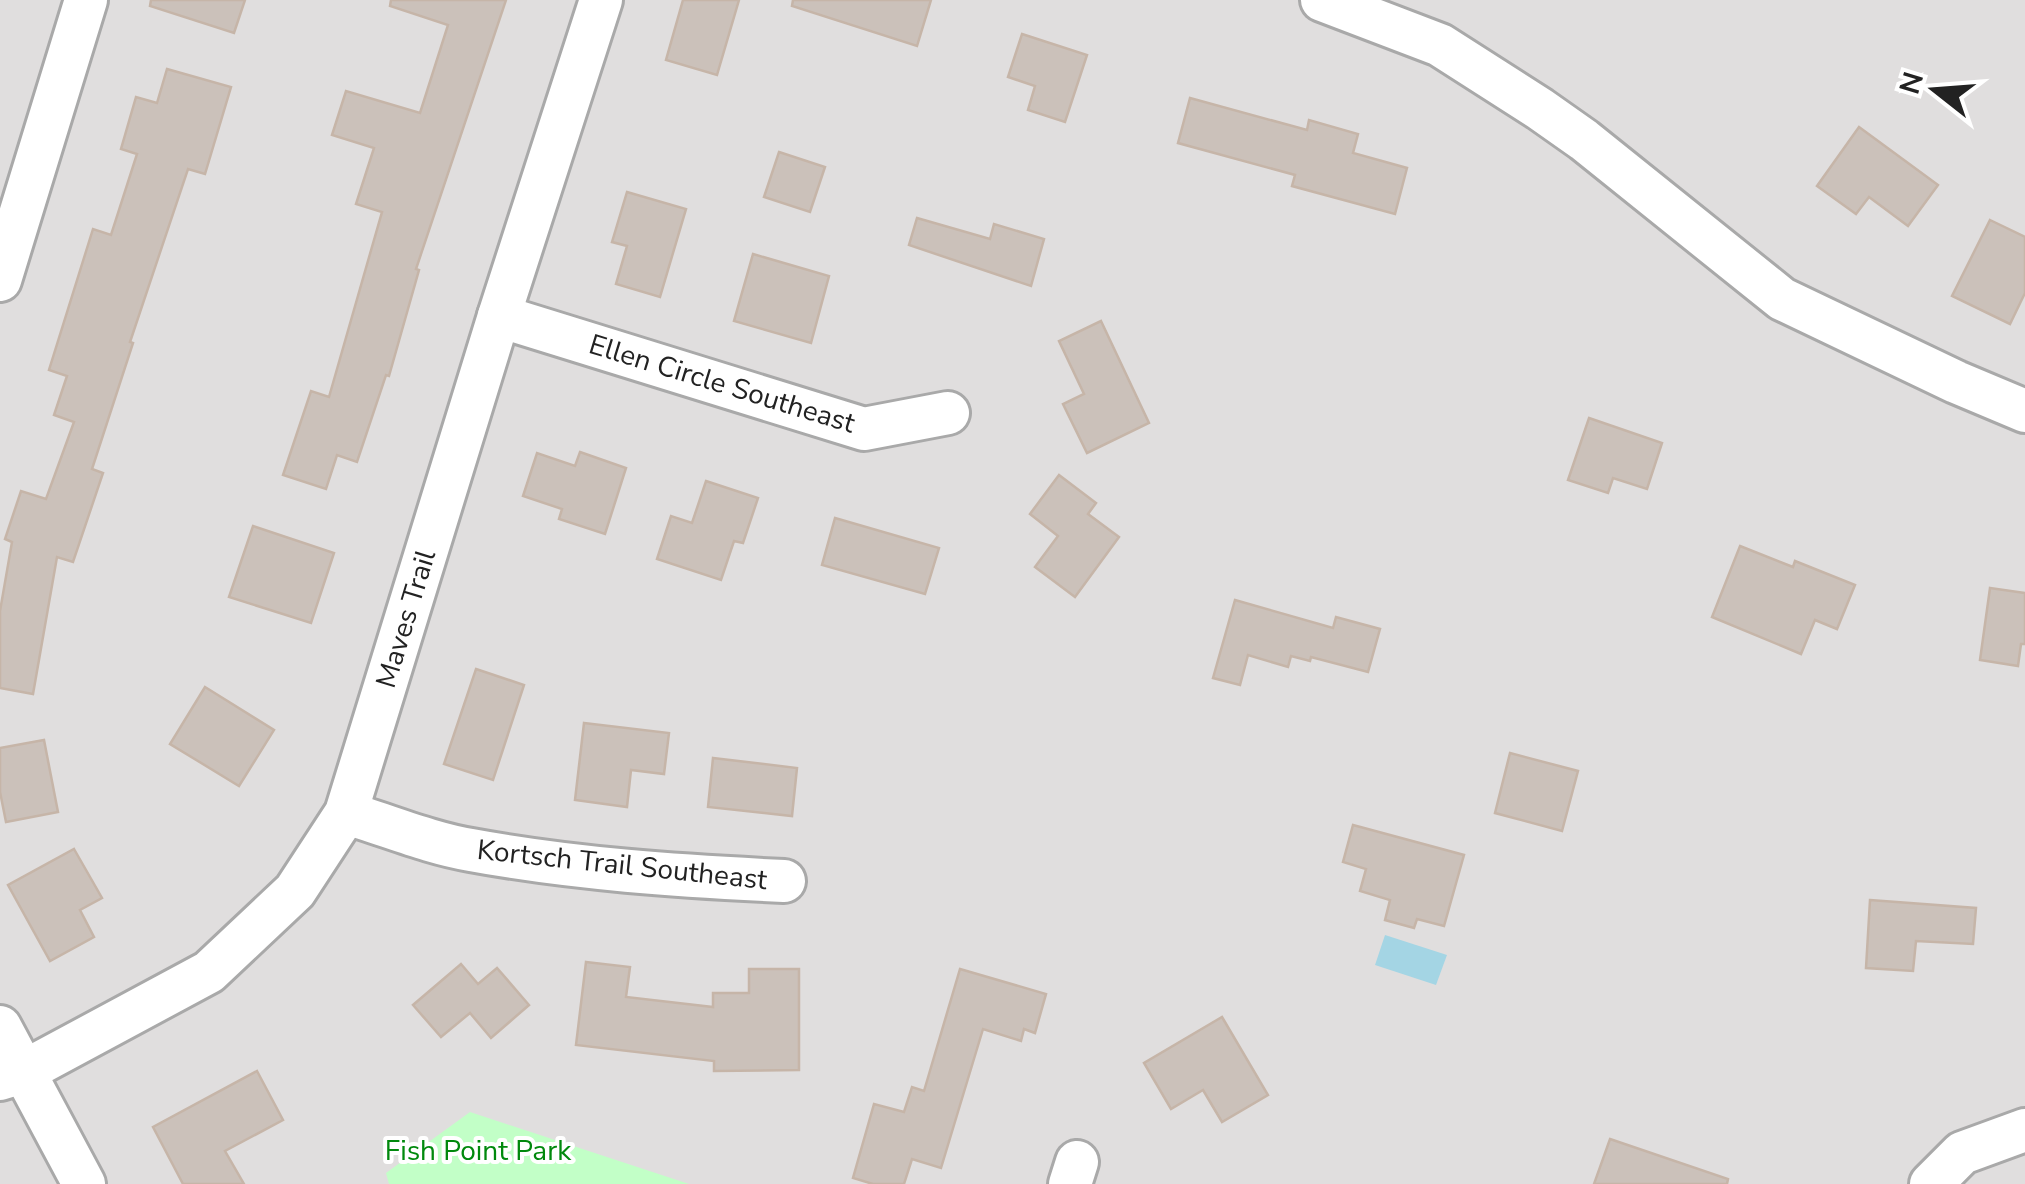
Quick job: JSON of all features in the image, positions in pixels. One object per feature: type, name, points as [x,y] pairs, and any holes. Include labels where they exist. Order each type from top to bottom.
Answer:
[{"type":"street","points":[[0,280],[86,0]]},
{"type":"street","name":"Maves Trail","points":[[12,1076],[209,972],[295,891],[346,813],[601,0]]},
{"type":"street","points":[[1322,0],[1440,45],[1584,140],[1782,299],[2025,411]]},
{"type":"street","name":"Ellen Circle Southeast","points":[[499,316],[864,429],[948,413]]},
{"type":"street","name":"Kortsch Trail Southeast","points":[[346,813],[468,850],[577,866],[784,881]]},
{"type":"street","points":[[0,1027],[12,1076],[84,1184]]},
{"type":"street","points":[[1931,1184],[1962,1152],[2025,1130]]},
{"type":"shaded area","points":[[0,0],[2025,0],[2025,1184],[0,1184]]},
{"type":"green space","name":"Fish Point Park","points":[[470,1112],[689,1184],[389,1184],[386,1173]]},
{"type":"water","points":[[1385,935],[1447,955],[1436,985],[1375,965]]},
{"type":"building","points":[[151,0],[245,0],[234,33],[150,6]]},
{"type":"building","points":[[391,0],[506,0],[416,269],[419,270],[389,376],[386,375],[357,462],[337,455],[326,489],[283,475],[311,391],[329,397],[382,212],[356,204],[374,148],[332,135],[346,91],[420,113],[448,25],[390,6]]},
{"type":"building","points":[[683,0],[739,0],[717,75],[666,60]]},
{"type":"building","points":[[793,0],[931,0],[917,46],[792,6]]},
{"type":"building","points":[[1022,34],[1087,55],[1065,122],[1028,110],[1035,86],[1008,77]]},
{"type":"building","points":[[167,69],[231,87],[205,174],[188,169],[130,342],[133,343],[92,469],[103,473],[73,562],[57,557],[33,694],[0,688],[0,611],[12,542],[5,539],[21,491],[46,499],[74,422],[54,415],[67,376],[49,370],[93,229],[111,235],[137,154],[121,149],[136,97],[157,103]]},
{"type":"building","points":[[1190,98],[1307,130],[1309,120],[1358,134],[1353,153],[1407,168],[1395,214],[1292,186],[1295,175],[1178,143]]},
{"type":"building","points":[[1859,127],[1938,185],[1908,226],[1869,197],[1856,214],[1817,186]]},
{"type":"building","points":[[779,152],[825,167],[810,212],[764,197]]},
{"type":"building","points":[[627,192],[686,209],[660,297],[616,284],[627,246],[612,242]]},
{"type":"building","points":[[917,218],[990,239],[994,224],[1044,239],[1031,286],[909,245]]},
{"type":"building","points":[[1990,220],[2025,237],[2025,293],[2010,324],[1952,296]]},
{"type":"building","points":[[753,254],[829,276],[811,343],[734,321]]},
{"type":"building","points":[[1101,321],[1149,423],[1087,453],[1063,404],[1084,394],[1059,341]]},
{"type":"building","points":[[1589,418],[1662,443],[1647,489],[1613,478],[1608,493],[1568,480]]},
{"type":"building","points":[[580,452],[626,468],[605,534],[559,519],[562,509],[523,496],[537,453],[575,466]]},
{"type":"building","points":[[1059,475],[1096,503],[1088,514],[1119,537],[1075,597],[1035,567],[1058,536],[1030,514]]},
{"type":"building","points":[[706,481],[758,498],[743,543],[734,541],[721,580],[657,559],[671,516],[692,523]]},
{"type":"building","points":[[835,518],[939,548],[925,594],[822,565]]},
{"type":"building","points":[[253,526],[334,553],[311,623],[229,597]]},
{"type":"building","points":[[1740,546],[1793,567],[1795,561],[1855,585],[1837,629],[1815,620],[1801,654],[1712,617]]},
{"type":"building","points":[[1990,588],[2025,593],[2025,644],[2021,644],[2018,666],[1980,660]]},
{"type":"building","points":[[1235,600],[1333,628],[1336,617],[1380,629],[1368,672],[1311,657],[1310,661],[1291,656],[1288,667],[1248,655],[1240,685],[1213,678]]},
{"type":"building","points":[[476,669],[524,685],[493,780],[444,764]]},
{"type":"building","points":[[205,687],[274,730],[239,786],[170,744]]},
{"type":"building","points":[[584,723],[669,733],[664,774],[631,770],[627,807],[575,800]]},
{"type":"building","points":[[44,740],[58,812],[6,822],[0,792],[0,748]]},
{"type":"building","points":[[1510,753],[1578,771],[1562,831],[1495,813]]},
{"type":"building","points":[[713,758],[797,768],[792,816],[708,807]]},
{"type":"building","points":[[1353,825],[1464,855],[1444,926],[1417,919],[1414,928],[1385,920],[1390,900],[1360,891],[1366,869],[1343,862]]},
{"type":"building","points":[[74,849],[102,898],[80,910],[94,937],[50,961],[8,885]]},
{"type":"building","points":[[1870,900],[1976,908],[1973,944],[1916,941],[1913,971],[1866,968]]},
{"type":"building","points":[[586,962],[630,967],[626,997],[713,1007],[713,993],[749,993],[749,969],[799,969],[799,1070],[714,1071],[714,1061],[576,1045]]},
{"type":"building","points":[[461,964],[478,984],[497,968],[529,1005],[491,1038],[470,1013],[441,1037],[413,1005]]},
{"type":"building","points":[[960,969],[1046,994],[1035,1033],[1024,1029],[1021,1041],[983,1029],[941,1168],[912,1159],[904,1184],[873,1184],[853,1178],[874,1104],[904,1112],[912,1087],[924,1091]]},
{"type":"building","points":[[1222,1017],[1268,1095],[1222,1122],[1203,1090],[1171,1109],[1144,1063]]},
{"type":"building","points":[[257,1071],[283,1120],[225,1151],[244,1184],[183,1184],[153,1127]]},
{"type":"building","points":[[1610,1139],[1728,1179],[1727,1184],[1594,1184]]}]
